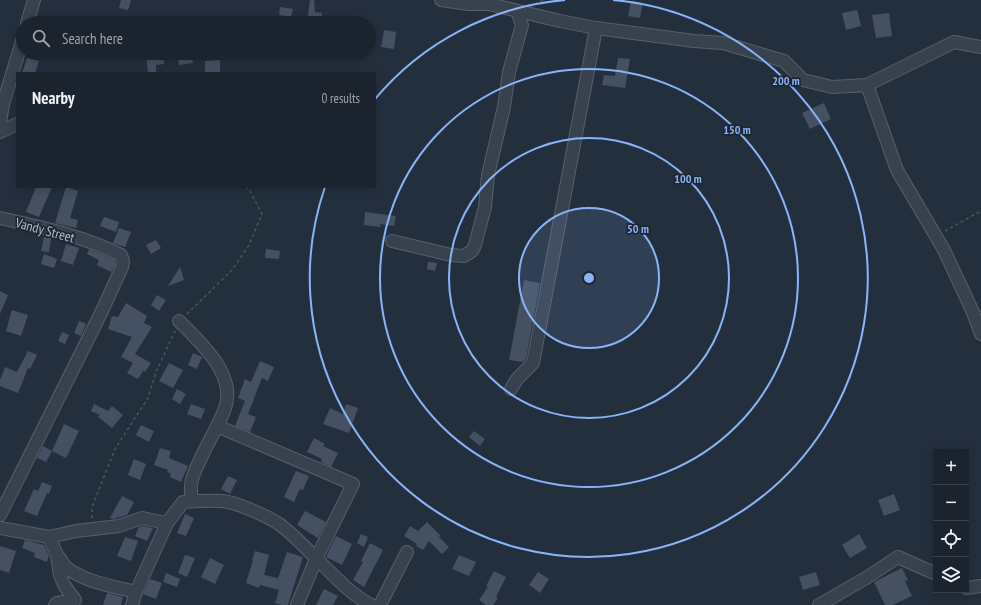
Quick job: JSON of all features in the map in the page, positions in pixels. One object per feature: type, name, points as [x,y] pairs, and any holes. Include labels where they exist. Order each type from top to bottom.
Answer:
[{"type":"street","points":[[29,16],[34,0]]},
{"type":"street","points":[[441,0],[469,4],[489,4],[596,28],[694,41],[723,43],[784,61],[803,80],[832,87],[867,85],[954,42],[981,47]]},
{"type":"street","points":[[392,240],[451,255],[464,256],[472,251],[476,245],[485,207],[488,175],[504,107],[509,72],[522,25],[517,11]]},
{"type":"street","points":[[511,389],[517,379],[533,363],[596,28]]},
{"type":"street","points":[[16,60],[0,116],[16,117]]},
{"type":"street","points":[[867,85],[897,170],[936,236],[969,304],[981,334]]},
{"type":"street","points":[[0,132],[16,124]]},
{"type":"street","name":"Vandy Street","points":[[0,218],[25,223],[91,242],[121,256],[123,261],[122,267],[94,326],[0,515]]},
{"type":"street","points":[[179,321],[210,354],[222,373],[228,393],[227,403],[191,481],[190,490],[192,501]]},
{"type":"street","points":[[217,426],[353,484],[316,559],[298,605]]},
{"type":"street","points":[[132,605],[136,592],[167,523],[183,502],[200,500],[224,501],[261,514],[283,528],[344,586],[371,605]]},
{"type":"street","points":[[0,528],[48,537],[76,531],[119,526],[142,518],[167,523]]},
{"type":"street","points":[[48,537],[57,555],[65,566],[75,573],[88,579],[136,592]]},
{"type":"street","points":[[380,605],[407,552]]},
{"type":"street","points":[[55,605],[57,603],[75,600],[64,585],[60,575],[57,555]]},
{"type":"street","points":[[819,605],[866,578],[898,557],[933,573]]},
{"type":"street","points":[[969,588],[981,586]]},
{"type":"path","points":[[92,529],[92,507],[115,450],[148,398],[156,372],[179,321],[234,269],[249,244],[262,214],[247,188]]},
{"type":"path","points":[[936,236],[981,211]]},
{"type":"building","points":[[121,0],[131,0],[128,10],[119,8]]},
{"type":"building","points":[[310,0],[314,0],[315,12],[322,13],[322,16],[308,16]]},
{"type":"building","points":[[631,1],[643,3],[640,18],[628,16]]},
{"type":"building","points":[[280,7],[293,9],[291,16],[279,15]]},
{"type":"building","points":[[857,10],[861,26],[846,30],[842,13]]},
{"type":"building","points":[[889,13],[892,36],[876,38],[872,15]]},
{"type":"building","points":[[384,30],[396,32],[394,49],[381,47]]},
{"type":"building","points":[[618,58],[630,59],[625,88],[602,85],[604,75],[615,76]]},
{"type":"building","points":[[26,60],[39,61],[35,72],[22,72]]},
{"type":"building","points":[[147,60],[164,60],[164,64],[156,65],[156,72],[148,72]]},
{"type":"building","points":[[178,60],[193,60],[193,63],[179,65]]},
{"type":"building","points":[[220,60],[220,72],[205,72],[205,61]]},
{"type":"building","points":[[824,103],[831,119],[810,129],[802,113]]},
{"type":"building","points":[[36,188],[52,188],[39,217],[26,212]]},
{"type":"building","points":[[66,188],[78,191],[70,218],[78,220],[76,228],[55,223]]},
{"type":"building","points":[[365,212],[396,216],[394,226],[380,224],[381,227],[364,225]]},
{"type":"building","points":[[104,217],[119,222],[116,232],[100,226]]},
{"type":"building","points":[[119,228],[131,232],[125,247],[113,243]]},
{"type":"building","points":[[44,237],[51,238],[49,252],[41,251]]},
{"type":"building","points":[[156,240],[161,248],[151,254],[146,245]]},
{"type":"building","points":[[66,244],[79,248],[73,265],[61,261]]},
{"type":"building","points":[[89,249],[115,260],[115,265],[111,272],[97,265],[99,260],[87,254]]},
{"type":"building","points":[[266,249],[280,251],[279,259],[265,258]]},
{"type":"building","points":[[44,254],[57,259],[54,268],[41,264]]},
{"type":"building","points":[[428,262],[437,263],[435,271],[427,269]]},
{"type":"building","points":[[180,267],[184,280],[168,286]]},
{"type":"building","points":[[524,280],[540,283],[526,359],[523,362],[509,360]]},
{"type":"building","points":[[0,291],[8,295],[0,314]]},
{"type":"building","points":[[157,295],[166,300],[159,311],[151,305]]},
{"type":"building","points":[[126,303],[147,316],[144,323],[152,327],[135,354],[151,363],[138,379],[127,373],[133,363],[121,357],[132,337],[108,329],[112,316],[118,317]]},
{"type":"building","points":[[12,310],[28,315],[21,336],[6,331]]},
{"type":"building","points":[[79,321],[86,324],[81,336],[74,333]]},
{"type":"building","points":[[62,332],[69,335],[65,344],[58,341]]},
{"type":"building","points":[[28,351],[37,355],[30,369],[28,368],[18,393],[0,386],[0,380],[5,367],[17,372]]},
{"type":"building","points":[[193,353],[202,357],[197,369],[188,365]]},
{"type":"building","points":[[260,361],[274,367],[268,381],[262,378],[248,414],[256,417],[250,432],[235,426],[245,401],[238,398],[245,379],[251,382]]},
{"type":"building","points":[[169,363],[183,370],[173,388],[159,381]]},
{"type":"building","points":[[177,389],[186,394],[180,404],[172,399]]},
{"type":"building","points":[[94,404],[108,411],[112,406],[123,415],[112,428],[98,417],[100,415],[91,411]]},
{"type":"building","points":[[191,404],[205,409],[201,419],[187,414]]},
{"type":"building","points":[[346,404],[358,408],[349,433],[323,424],[330,408],[343,414]]},
{"type":"building","points":[[64,424],[79,431],[66,458],[52,451]]},
{"type":"building","points":[[141,425],[154,431],[149,442],[136,435]]},
{"type":"building","points":[[474,431],[485,439],[480,446],[469,437]]},
{"type":"building","points":[[314,438],[325,444],[323,446],[338,453],[331,467],[321,462],[322,459],[307,452]]},
{"type":"building","points":[[43,446],[52,451],[46,462],[37,458]]},
{"type":"building","points":[[160,448],[171,451],[169,458],[188,466],[181,482],[170,477],[171,474],[167,472],[168,470],[154,465]]},
{"type":"building","points":[[134,459],[146,464],[140,480],[128,475]]},
{"type":"building","points":[[296,471],[309,476],[303,490],[300,489],[294,502],[284,497]]},
{"type":"building","points":[[228,476],[237,480],[230,494],[221,489]]},
{"type":"building","points":[[42,482],[52,486],[49,494],[47,493],[37,516],[24,511],[34,489],[38,491]]},
{"type":"building","points":[[894,494],[900,510],[884,516],[878,500]]},
{"type":"building","points":[[122,496],[134,502],[127,515],[113,519],[110,518]]},
{"type":"building","points":[[305,511],[326,522],[318,538],[297,525]]},
{"type":"building","points":[[185,514],[194,518],[186,536],[177,533]]},
{"type":"building","points":[[427,522],[449,547],[442,554],[429,541],[423,550],[416,546],[417,544],[404,536],[410,526],[418,531]]},
{"type":"building","points":[[143,526],[153,528],[147,541],[135,536],[139,527]]},
{"type":"building","points":[[361,534],[368,537],[364,547],[357,543]]},
{"type":"building","points":[[859,534],[867,548],[850,558],[842,545]]},
{"type":"building","points":[[336,536],[352,544],[342,565],[326,557]]},
{"type":"building","points":[[125,537],[138,541],[131,561],[117,556]]},
{"type":"building","points":[[25,540],[44,545],[49,556],[47,562],[34,557],[35,553],[22,548]]},
{"type":"building","points":[[370,543],[383,550],[364,587],[353,580],[363,562],[361,561]]},
{"type":"building","points":[[0,546],[16,551],[9,573],[0,570]]},
{"type":"building","points":[[255,551],[269,555],[264,575],[278,578],[287,552],[303,557],[288,605],[275,603],[279,590],[260,585],[259,588],[246,583]]},
{"type":"building","points":[[185,555],[195,558],[187,577],[178,573]]},
{"type":"building","points":[[459,555],[476,562],[469,576],[452,569]]},
{"type":"building","points":[[210,558],[224,565],[215,584],[201,577]]},
{"type":"building","points":[[902,568],[908,580],[905,581],[912,596],[892,605],[885,605],[874,582]]},
{"type":"building","points":[[494,571],[506,577],[496,597],[498,598],[493,605],[486,605],[479,600],[488,587],[486,586]]},
{"type":"building","points":[[538,572],[549,579],[540,593],[529,585]]},
{"type":"building","points":[[816,572],[820,585],[803,590],[799,577]]},
{"type":"building","points":[[166,573],[180,579],[177,587],[163,582]]},
{"type":"building","points":[[150,579],[162,583],[156,599],[143,594]]},
{"type":"building","points":[[324,589],[338,596],[333,605],[316,605]]},
{"type":"building","points":[[107,593],[123,597],[121,605],[103,605]]}]
